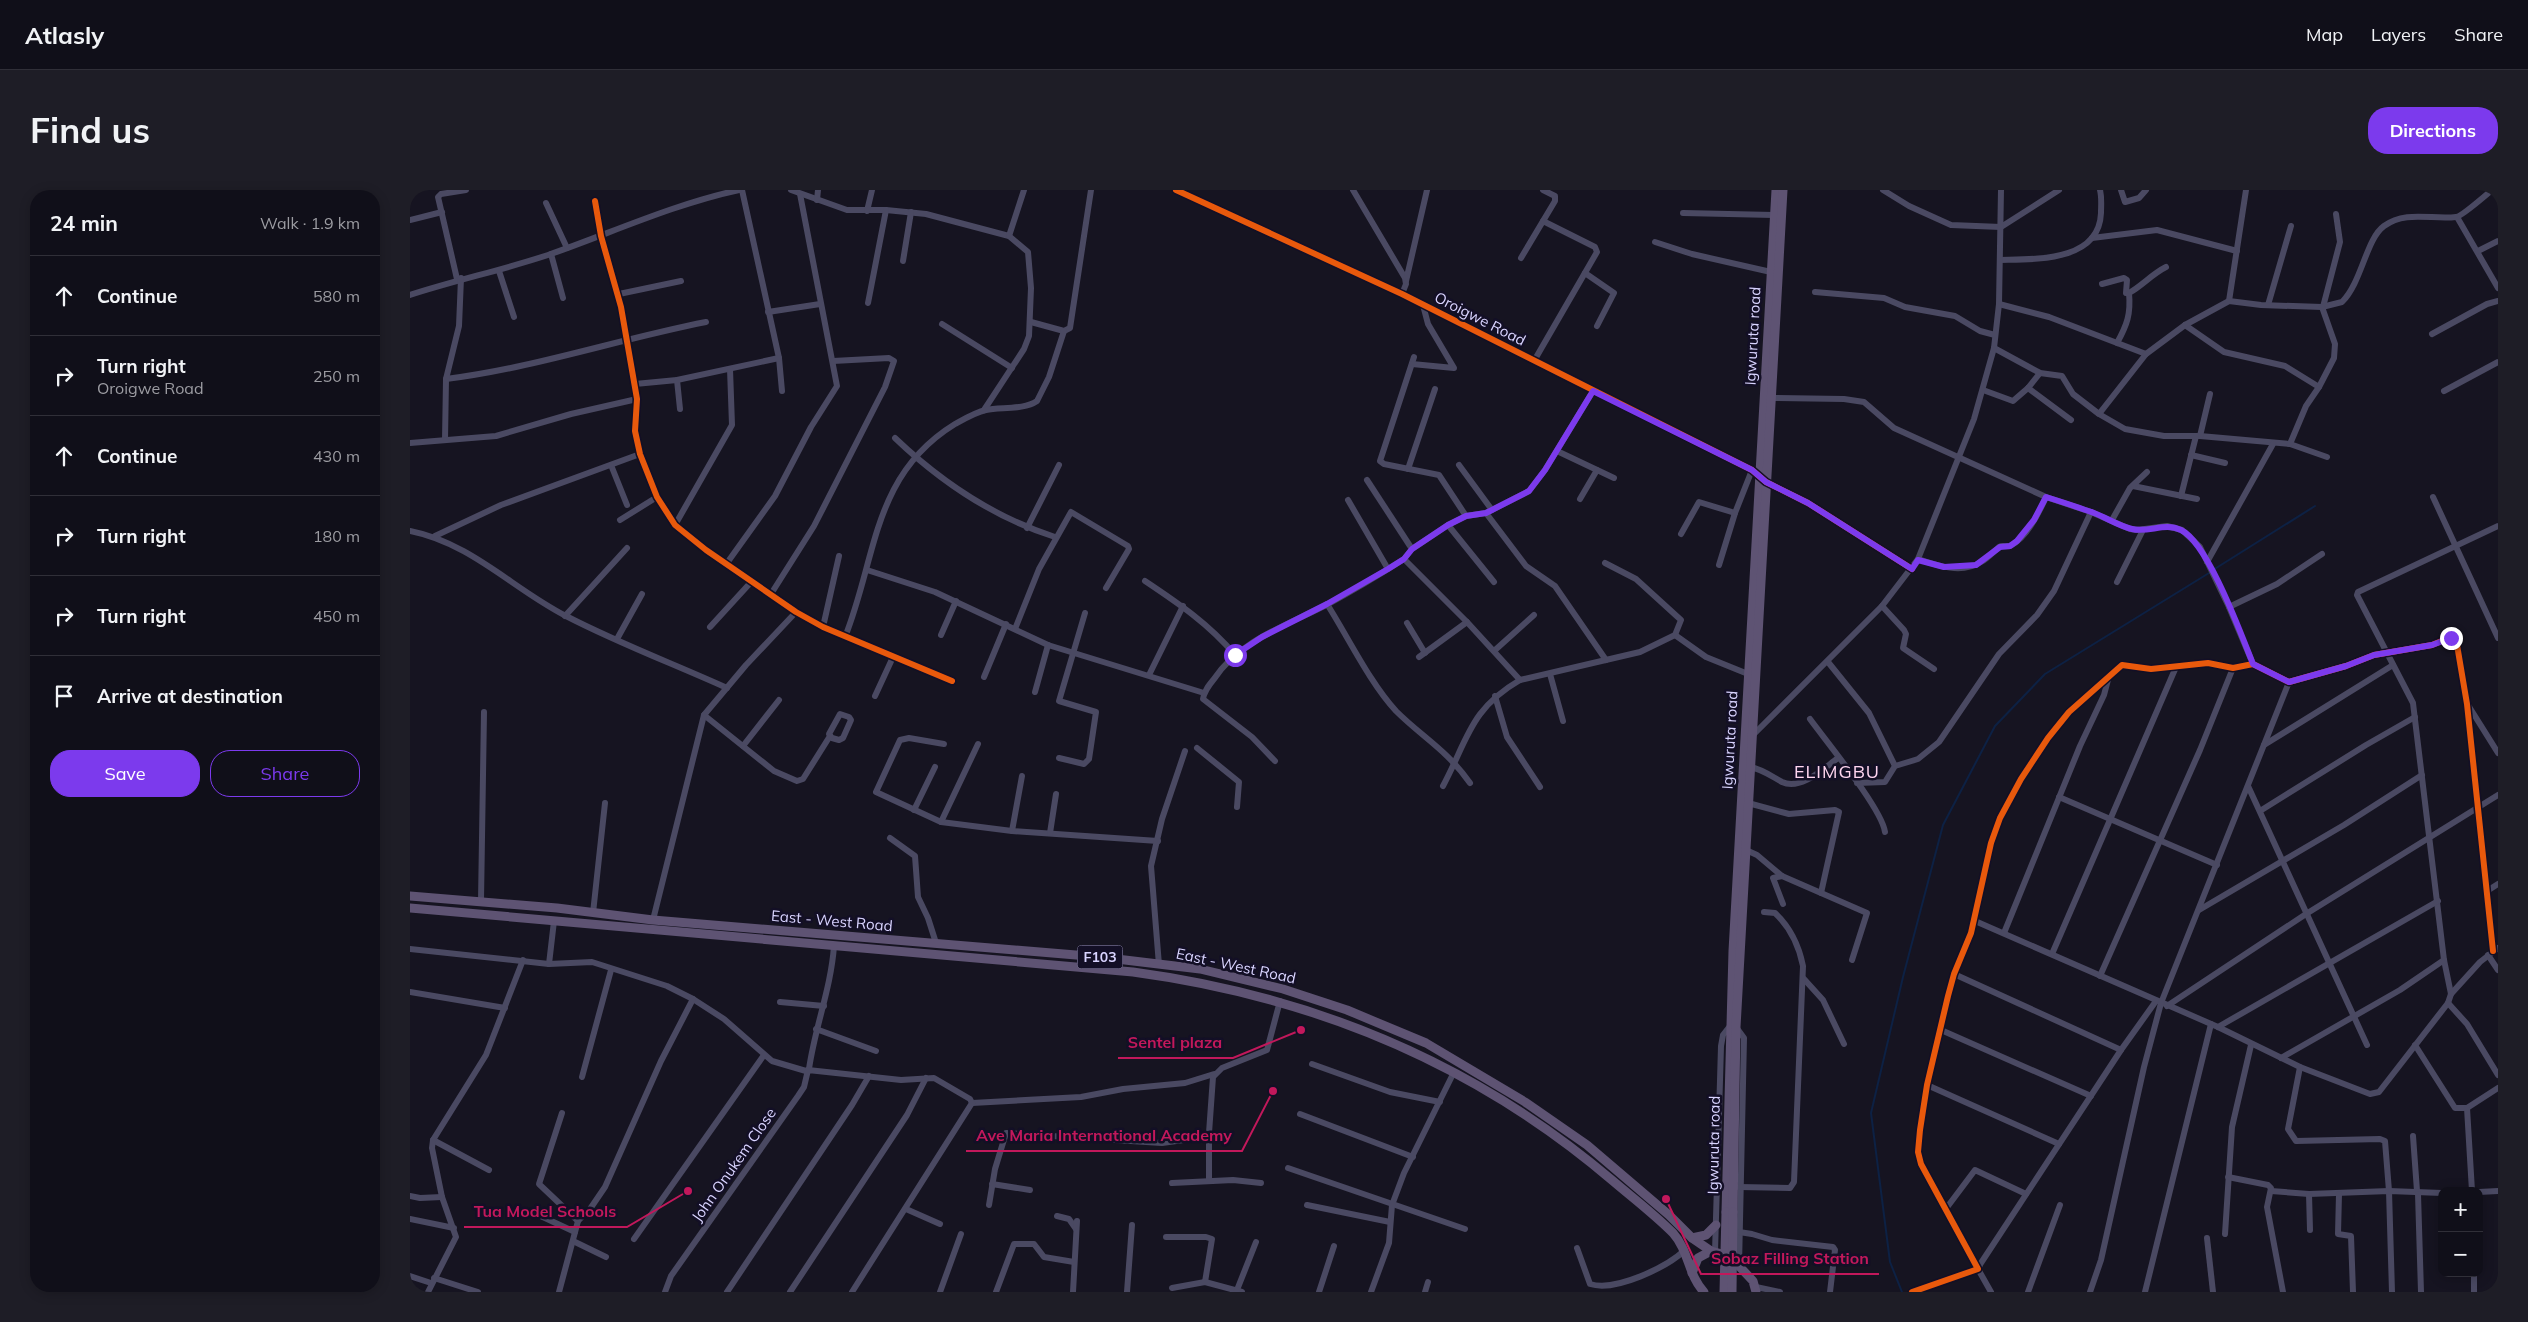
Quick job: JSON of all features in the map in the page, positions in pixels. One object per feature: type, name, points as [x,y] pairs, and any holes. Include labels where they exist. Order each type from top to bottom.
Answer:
[{"type":"main road","name":"Igwuruta road","points":[[1724,1292],[1730,1212],[1733,1027],[1748,674],[1776,190]]},
{"type":"main road","name":"Igwuruta road","points":[[1733,1027],[1752,736],[1759,476],[1771,398],[1783,190]]},
{"type":"main road","name":"East - West Road","points":[[410,896],[593,912],[653,920],[936,943],[1159,964],[1200,969],[1283,989],[1347,1010],[1426,1044],[1525,1102],[1669,1215],[1692,1238],[1713,1251],[1722,1254],[1738,1266],[1753,1281],[1756,1290]]},
{"type":"main road","name":"East - West Road","points":[[410,908],[1133,972],[1198,982],[1307,1009],[1382,1038],[1454,1072],[1598,1160],[1674,1234],[1685,1250],[1692,1273],[1704,1292]]},
{"type":"main road","points":[[1730,1212],[1732,1292]]},
{"type":"main road","points":[[1692,1238],[1706,1235],[1716,1225]]},
{"type":"main road","points":[[1692,1273],[1698,1258],[1713,1251]]},
{"type":"street","points":[[445,440],[446,380],[458,326],[459,279],[439,195],[466,190]]},
{"type":"street","points":[[410,295],[459,279],[499,270],[551,254],[691,204],[740,190],[779,358],[782,391]]},
{"type":"street","points":[[791,190],[839,209],[911,212],[1008,236],[1030,253],[1031,322],[1027,343],[984,410]]},
{"type":"street","points":[[816,200],[818,190]]},
{"type":"street","points":[[868,211],[872,190]]},
{"type":"street","points":[[1008,236],[1024,190]]},
{"type":"street","points":[[1031,322],[1064,331],[1069,330],[1091,190]]},
{"type":"street","name":"Oroigwe Road","points":[[1176,190],[1402,294],[1759,476],[1808,503],[1912,569]]},
{"type":"street","points":[[1353,190],[1406,281]]},
{"type":"street","points":[[1402,294],[1427,190]]},
{"type":"street","points":[[1521,258],[1556,198],[1543,190]]},
{"type":"street","points":[[1883,190],[1909,206],[1952,225],[2001,227],[2059,190]]},
{"type":"street","points":[[1752,736],[1882,606],[1918,560],[1960,458],[1983,390],[1994,348],[1999,304],[2001,190]]},
{"type":"street","points":[[2000,260],[2054,256],[2079,250],[2092,238],[2101,222],[2100,190]]},
{"type":"street","points":[[2121,190],[2125,202],[2139,198],[2146,190]]},
{"type":"street","points":[[2229,301],[2246,190]]},
{"type":"street","points":[[2098,414],[2146,354],[2185,325],[2229,301],[2268,306],[2322,307],[2342,302],[2348,297],[2360,276],[2376,236],[2387,224],[2421,216],[2457,218],[2492,190]]},
{"type":"street","points":[[727,563],[775,496],[812,427],[838,384],[820,304],[800,194]]},
{"type":"street","points":[[595,201],[601,236],[619,294],[637,399],[635,431],[640,454],[657,497],[676,525],[691,539],[796,612],[845,637],[952,681]]},
{"type":"street","points":[[546,203],[567,248]]},
{"type":"street","points":[[868,303],[886,210]]},
{"type":"street","points":[[410,220],[442,212]]},
{"type":"street","points":[[902,261],[911,212]]},
{"type":"street","points":[[1683,213],[1774,215]]},
{"type":"street","points":[[2290,444],[2306,406],[2319,387],[2334,358],[2335,344],[2322,307],[2340,242],[2336,214]]},
{"type":"street","points":[[2457,218],[2498,288]]},
{"type":"street","points":[[1534,361],[1597,252],[1595,247],[1543,221]]},
{"type":"street","points":[[2268,306],[2291,226]]},
{"type":"street","points":[[2092,238],[2157,230],[2237,250]]},
{"type":"street","points":[[2478,252],[2498,241]]},
{"type":"street","points":[[1655,242],[1692,254],[1771,272]]},
{"type":"street","points":[[551,254],[563,298]]},
{"type":"street","points":[[2129,293],[2143,285],[2153,273],[2166,267]]},
{"type":"street","points":[[499,270],[514,317]]},
{"type":"street","points":[[1585,273],[1614,293],[1597,326]]},
{"type":"street","points":[[2102,284],[2126,278],[2126,293],[2129,293],[2130,317],[2117,343]]},
{"type":"street","points":[[619,294],[681,281]]},
{"type":"street","points":[[1815,292],[1884,298],[1905,307],[1955,316],[1980,331],[1995,335]]},
{"type":"street","points":[[2432,334],[2487,304],[2498,301]]},
{"type":"street","points":[[768,312],[820,304]]},
{"type":"street","points":[[1999,304],[2049,317],[2146,354]]},
{"type":"street","points":[[1423,305],[1428,324],[1454,368],[1413,360],[1380,461],[1384,464],[1439,474],[1466,516]]},
{"type":"street","points":[[446,380],[490,374],[706,322]]},
{"type":"street","points":[[942,324],[1012,368]]},
{"type":"street","points":[[2185,325],[2224,352],[2284,366],[2319,387]]},
{"type":"street","points":[[845,637],[855,611],[883,510],[915,457],[923,448],[955,424],[984,410],[1011,408],[1038,401],[1049,377],[1064,331]]},
{"type":"street","points":[[1994,348],[2040,373],[2062,376],[2071,392],[2098,414],[2125,429],[2164,436],[2198,436],[2290,444],[2327,456]]},
{"type":"street","points":[[635,384],[677,380],[779,358]]},
{"type":"street","points":[[771,594],[814,526],[885,387],[894,361],[889,358],[833,361]]},
{"type":"street","points":[[2444,391],[2498,362]]},
{"type":"street","points":[[676,525],[732,425],[730,369]]},
{"type":"street","points":[[1983,390],[2013,401],[2028,388],[2040,373]]},
{"type":"street","points":[[677,380],[680,409]]},
{"type":"street","points":[[2028,388],[2071,420]]},
{"type":"street","points":[[1408,469],[1435,389]]},
{"type":"street","points":[[1275,761],[1252,738],[1203,699],[1204,693],[1223,666],[1235,655],[1262,637],[1327,604],[1404,559],[1412,549],[1448,525],[1466,516],[1489,512],[1529,491],[1557,451],[1593,391]]},
{"type":"street","points":[[2181,496],[2191,455],[2210,394]]},
{"type":"street","points":[[1771,398],[1844,399],[1864,402],[1894,428],[2046,497],[2091,512],[2130,529],[2142,530],[2167,526],[2182,530],[2193,539],[2208,564],[2230,608],[2253,664]]},
{"type":"street","points":[[410,443],[470,440],[496,436],[571,414],[637,399]]},
{"type":"street","points":[[896,438],[915,457],[958,488],[1027,528],[1056,537]]},
{"type":"street","points":[[2208,564],[2273,444]]},
{"type":"street","points":[[1557,451],[1614,478]]},
{"type":"street","points":[[435,536],[501,505],[640,454]]},
{"type":"street","points":[[2191,455],[2225,463]]},
{"type":"street","points":[[1027,528],[1059,464]]},
{"type":"street","points":[[611,465],[627,505]]},
{"type":"street","points":[[1459,465],[1526,566],[1555,586],[1606,660]]},
{"type":"street","points":[[1580,499],[1597,470]]},
{"type":"street","points":[[2112,520],[2133,486],[2146,472]]},
{"type":"street","points":[[1719,565],[1735,512],[1759,476]]},
{"type":"street","points":[[1367,480],[1412,549]]},
{"type":"street","points":[[2133,486],[2197,499]]},
{"type":"street","points":[[620,520],[657,497]]},
{"type":"street","points":[[1918,560],[1944,567],[1976,565],[2000,547],[2010,546],[2017,541],[2034,520],[2046,497]]},
{"type":"street","points":[[2433,497],[2498,638]]},
{"type":"street","points":[[1348,500],[1388,569]]},
{"type":"street","points":[[1681,534],[1699,502],[1735,512]]},
{"type":"street","points":[[1015,629],[1033,582],[1056,537],[1073,512],[1128,546],[1129,549],[1106,588]]},
{"type":"street","points":[[1857,783],[1885,782],[1895,766],[1918,759],[1939,742],[1999,654],[2037,615],[2054,591],[2091,512]]},
{"type":"street","points":[[1448,525],[1494,582]]},
{"type":"street","points":[[2451,994],[2444,960],[2413,703],[2359,600],[2358,592],[2498,526]]},
{"type":"street","points":[[2117,582],[2142,530]]},
{"type":"street","points":[[410,531],[435,536],[477,559],[566,616],[727,688]]},
{"type":"street","points":[[566,616],[627,548]]},
{"type":"street","points":[[2230,608],[2277,584],[2322,554]]},
{"type":"street","points":[[823,627],[839,556]]},
{"type":"street","points":[[1404,559],[1467,622],[1520,680]]},
{"type":"street","points":[[1444,786],[1478,714],[1495,696],[1520,680],[1647,650],[1675,635],[1681,620],[1636,579],[1605,563]]},
{"type":"street","points":[[867,570],[956,601],[1048,645],[1204,693]]},
{"type":"street","points":[[710,627],[752,581]]},
{"type":"street","points":[[1145,581],[1183,606],[1221,637],[1235,655]]},
{"type":"street","points":[[617,639],[642,594]]},
{"type":"street","points":[[941,635],[956,601]]},
{"type":"street","points":[[1327,604],[1387,699],[1403,717],[1456,762],[1470,783]]},
{"type":"street","points":[[1149,675],[1183,606]]},
{"type":"street","points":[[1882,606],[1898,622],[1906,634],[1903,648],[1934,669]]},
{"type":"street","points":[[653,920],[704,715],[796,612]]},
{"type":"street","points":[[1059,758],[1084,764],[1089,759],[1096,715],[1093,710],[1059,701],[1071,653],[1085,613]]},
{"type":"street","points":[[1494,651],[1534,615]]},
{"type":"street","points":[[1407,623],[1422,655],[1467,622]]},
{"type":"street","points":[[984,676],[1006,624]]},
{"type":"street","points":[[1675,635],[1706,657],[1748,674]]},
{"type":"street","points":[[1991,1292],[1945,1210],[1919,1156],[1920,1130],[1927,1085],[1954,974],[1966,949],[1975,921],[1991,844],[2000,818],[2021,779],[2048,738],[2069,712],[2122,665],[2142,668],[2176,667],[2208,663],[2232,668],[2253,664],[2289,682],[2312,677],[2386,652],[2426,646],[2449,638],[2456,639],[2467,704],[2493,952],[2498,970]]},
{"type":"street","points":[[1035,692],[1048,645]]},
{"type":"street","points":[[875,696],[893,657]]},
{"type":"street","points":[[1828,662],[1869,713],[1895,766]]},
{"type":"street","points":[[2264,745],[2393,666]]},
{"type":"street","points":[[2052,954],[2109,818],[2176,667]]},
{"type":"street","points":[[2100,976],[2200,750],[2232,668]]},
{"type":"street","points":[[1550,674],[1563,721]]},
{"type":"street","points":[[2004,934],[2059,797],[2106,691],[2109,676]]},
{"type":"street","points":[[2090,1292],[2101,1260],[2142,1076],[2162,1004],[2289,682]]},
{"type":"street","points":[[2097,686],[2106,691]]},
{"type":"street","points":[[1495,696],[1506,737],[1540,787]]},
{"type":"street","points":[[743,746],[779,700]]},
{"type":"street","points":[[2467,704],[2498,753]]},
{"type":"street","points":[[481,901],[484,712]]},
{"type":"street","points":[[704,715],[774,772],[801,781],[830,736]]},
{"type":"street","points":[[2260,811],[2415,717]]},
{"type":"street","points":[[1810,719],[1857,783],[1882,823],[1885,832]]},
{"type":"street","points":[[944,744],[909,738],[900,740],[876,792],[880,796],[941,822],[1012,831],[1158,841]]},
{"type":"street","points":[[941,822],[978,744]]},
{"type":"street","points":[[1197,748],[1239,782],[1237,807]]},
{"type":"street","points":[[1159,964],[1151,876],[1162,819],[1185,751]]},
{"type":"street","points":[[1750,767],[1760,769],[1785,783],[1797,784],[1838,758]]},
{"type":"street","points":[[914,810],[935,767]]},
{"type":"street","points":[[2199,910],[2283,861],[2422,775]]},
{"type":"street","points":[[1012,831],[1022,776]]},
{"type":"street","points":[[2248,786],[2328,964],[2367,1045]]},
{"type":"street","points":[[1050,833],[1056,794]]},
{"type":"street","points":[[1912,1292],[1956,1275],[1978,1269],[2121,1050],[2162,1004],[2498,795]]},
{"type":"street","points":[[2059,797],[2217,865]]},
{"type":"street","points":[[593,912],[605,803]]},
{"type":"street","points":[[1748,803],[1789,814],[1835,810],[1838,812],[1821,893]]},
{"type":"street","points":[[890,838],[915,856],[918,896],[936,943]]},
{"type":"street","points":[[1746,850],[1757,855],[1782,876],[1867,913],[1852,960]]},
{"type":"street","points":[[1782,876],[1773,878],[1783,904]]},
{"type":"street","points":[[2487,891],[2498,884]]},
{"type":"street","points":[[2218,1027],[2438,900]]},
{"type":"street","points":[[1739,1187],[1790,1188],[1794,1182],[1804,979],[1801,954],[1792,934],[1775,914],[1768,911],[1764,912]]},
{"type":"street","points":[[549,964],[554,921]]},
{"type":"street","points":[[1975,921],[2218,1027],[2251,1045],[2300,1067],[2373,1094],[2379,1092],[2448,1003],[2451,994],[2493,952]]},
{"type":"street","name":"John Onukem Close","points":[[665,1292],[670,1276],[676,1272],[804,1087],[816,1029],[824,1006],[834,946]]},
{"type":"street","points":[[410,949],[549,964],[587,962],[649,980],[693,999],[724,1019],[764,1055],[782,1065],[808,1070],[901,1080],[934,1078],[970,1099],[972,1103]]},
{"type":"street","points":[[428,1292],[455,1242],[456,1234],[442,1197],[432,1148],[433,1140],[477,1073],[523,960]]},
{"type":"street","points":[[2281,1058],[2444,960]]},
{"type":"street","points":[[582,1077],[611,970]]},
{"type":"street","points":[[1954,974],[2121,1050]]},
{"type":"street","points":[[1804,979],[1823,1000],[1844,1044]]},
{"type":"street","points":[[410,992],[505,1008]]},
{"type":"street","points":[[559,1292],[578,1221],[590,1209],[605,1187],[661,1061],[693,999]]},
{"type":"street","points":[[972,1103],[1080,1097],[1123,1089],[1192,1082],[1267,1050],[1280,1001]]},
{"type":"street","points":[[780,1002],[824,1006]]},
{"type":"street","points":[[2448,1003],[2467,1024],[2498,1075]]},
{"type":"street","points":[[2145,1292],[2211,1024]]},
{"type":"street","points":[[1713,1251],[1716,1225],[1721,1046],[1723,1035],[1733,1027],[1744,1038],[1738,1266]]},
{"type":"street","points":[[816,1029],[876,1051]]},
{"type":"street","points":[[1940,1030],[2091,1096]]},
{"type":"street","points":[[2226,1234],[2232,1127],[2251,1045]]},
{"type":"street","points":[[2414,1045],[2450,1104],[2455,1108],[2467,1108],[2498,1088]]},
{"type":"street","points":[[636,1237],[764,1055]]},
{"type":"street","points":[[1312,1064],[1390,1092],[1440,1102]]},
{"type":"street","points":[[2300,1067],[2288,1129],[2296,1141],[2384,1140],[2386,1144],[2392,1292]]},
{"type":"street","points":[[1371,1292],[1388,1247],[1392,1205],[1454,1072]]},
{"type":"street","points":[[1209,1180],[1209,1133],[1214,1074]]},
{"type":"street","points":[[727,1292],[852,1105],[869,1076]]},
{"type":"street","points":[[790,1292],[907,1115],[926,1078]]},
{"type":"street","points":[[1927,1085],[2059,1144]]},
{"type":"street","points":[[852,1292],[972,1103]]},
{"type":"street","points":[[2467,1108],[2472,1187]]},
{"type":"street","points":[[562,1113],[539,1184],[578,1221]]},
{"type":"street","points":[[1300,1114],[1413,1157]]},
{"type":"street","points":[[989,1205],[992,1184],[1006,1133],[1162,1143],[1198,1138],[1209,1133]]},
{"type":"street","points":[[2413,1136],[2421,1292]]},
{"type":"street","points":[[433,1140],[489,1170]]},
{"type":"street","points":[[1288,1168],[1465,1229]]},
{"type":"street","points":[[1945,1210],[1975,1170],[2026,1194]]},
{"type":"street","points":[[2228,1177],[2268,1185],[2271,1192],[2268,1207],[2283,1292]]},
{"type":"street","points":[[1172,1183],[1209,1180],[1261,1183]]},
{"type":"street","points":[[992,1184],[1030,1190]]},
{"type":"street","points":[[2271,1192],[2308,1194],[2389,1191],[2438,1193]]},
{"type":"street","points":[[2483,1192],[2498,1191]]},
{"type":"street","points":[[2308,1194],[2310,1230]]},
{"type":"street","points":[[2339,1194],[2338,1234],[2351,1236],[2353,1292]]},
{"type":"street","points":[[410,1196],[420,1198],[442,1197]]},
{"type":"street","points":[[2028,1292],[2060,1204]]},
{"type":"street","points":[[1307,1205],[1390,1222]]},
{"type":"street","points":[[906,1209],[940,1224]]},
{"type":"street","points":[[532,1212],[575,1232]]},
{"type":"street","points":[[1057,1216],[1069,1219],[1076,1229]]},
{"type":"street","points":[[410,1219],[454,1228]]},
{"type":"street","points":[[1073,1292],[1077,1221]]},
{"type":"street","points":[[1127,1292],[1132,1225]]},
{"type":"street","points":[[1739,1232],[1772,1240],[1833,1247],[1835,1250],[1830,1292]]},
{"type":"street","points":[[940,1292],[961,1234]]},
{"type":"street","points":[[1166,1237],[1206,1237],[1212,1239],[1205,1282]]},
{"type":"street","points":[[2207,1238],[2213,1292]]},
{"type":"street","points":[[573,1241],[606,1257]]},
{"type":"street","points":[[1172,1288],[1205,1282],[1239,1291],[1256,1242]]},
{"type":"street","points":[[996,1292],[1014,1244],[1034,1244],[1044,1257],[1074,1262]]},
{"type":"street","points":[[1319,1292],[1334,1246]]},
{"type":"street","points":[[1577,1248],[1590,1284],[1609,1288],[1647,1277],[1671,1264],[1685,1250]]},
{"type":"street","points":[[410,1276],[478,1292]]},
{"type":"street","points":[[2474,1277],[2474,1292]]},
{"type":"street","points":[[1425,1292],[1428,1282]]},
{"type":"street","points":[[1756,1290],[1780,1292]]},
{"type":"waterway","points":[[2213,570],[2315,506]]},
{"type":"waterway","points":[[1902,1292],[1890,1262],[1871,1113],[1903,977],[1943,825],[1995,726],[2045,674],[2209,573]]},
{"type":"cycle path","points":[[1176,190],[1402,294],[1752,470],[1766,482],[1808,503],[1912,569]]},
{"type":"cycle path","points":[[595,201],[601,236],[621,307],[637,399],[635,431],[640,454],[657,497],[675,525],[706,550],[796,612],[823,627],[952,681]]},
{"type":"cycle path","points":[[1912,1292],[1978,1269],[1921,1164],[1918,1152],[1927,1085],[1948,996],[1954,974],[1971,933],[1991,843],[2000,818],[2021,779],[2048,738],[2069,712],[2122,665],[2151,669],[2208,663],[2233,668],[2253,664],[2289,682],[2346,666],[2374,655],[2432,645],[2449,638],[2456,639],[2467,704],[2493,951]]},
{"type":"place","name":"Sentel plaza","points":[[1301,1030]]},
{"type":"place","name":"Ave Maria International Academy","points":[[1273,1091]]},
{"type":"place","name":"Tua Model Schools","points":[[688,1191]]},
{"type":"place","name":"Sobaz Filling Station","points":[[1666,1199]]},
{"type":"district","name":"ELIMGBU","points":[[1837,772]]},
{"type":"route","points":[[1235,655],[1262,637],[1327,604],[1388,569],[1404,559],[1412,549],[1448,525],[1466,516],[1486,513],[1529,491],[1545,470],[1593,391],[1752,470],[1766,482],[1808,503],[1833,518],[1866,542],[1912,569],[1918,560],[1944,567],[1958,568],[1976,565],[2001,546],[2007,547],[2017,541],[2034,520],[2046,497],[2091,512],[2130,529],[2142,530],[2167,526],[2182,530],[2200,548],[2230,608],[2253,664],[2265,668],[2289,682],[2304,680],[2374,655],[2432,645],[2451,638]]}]
